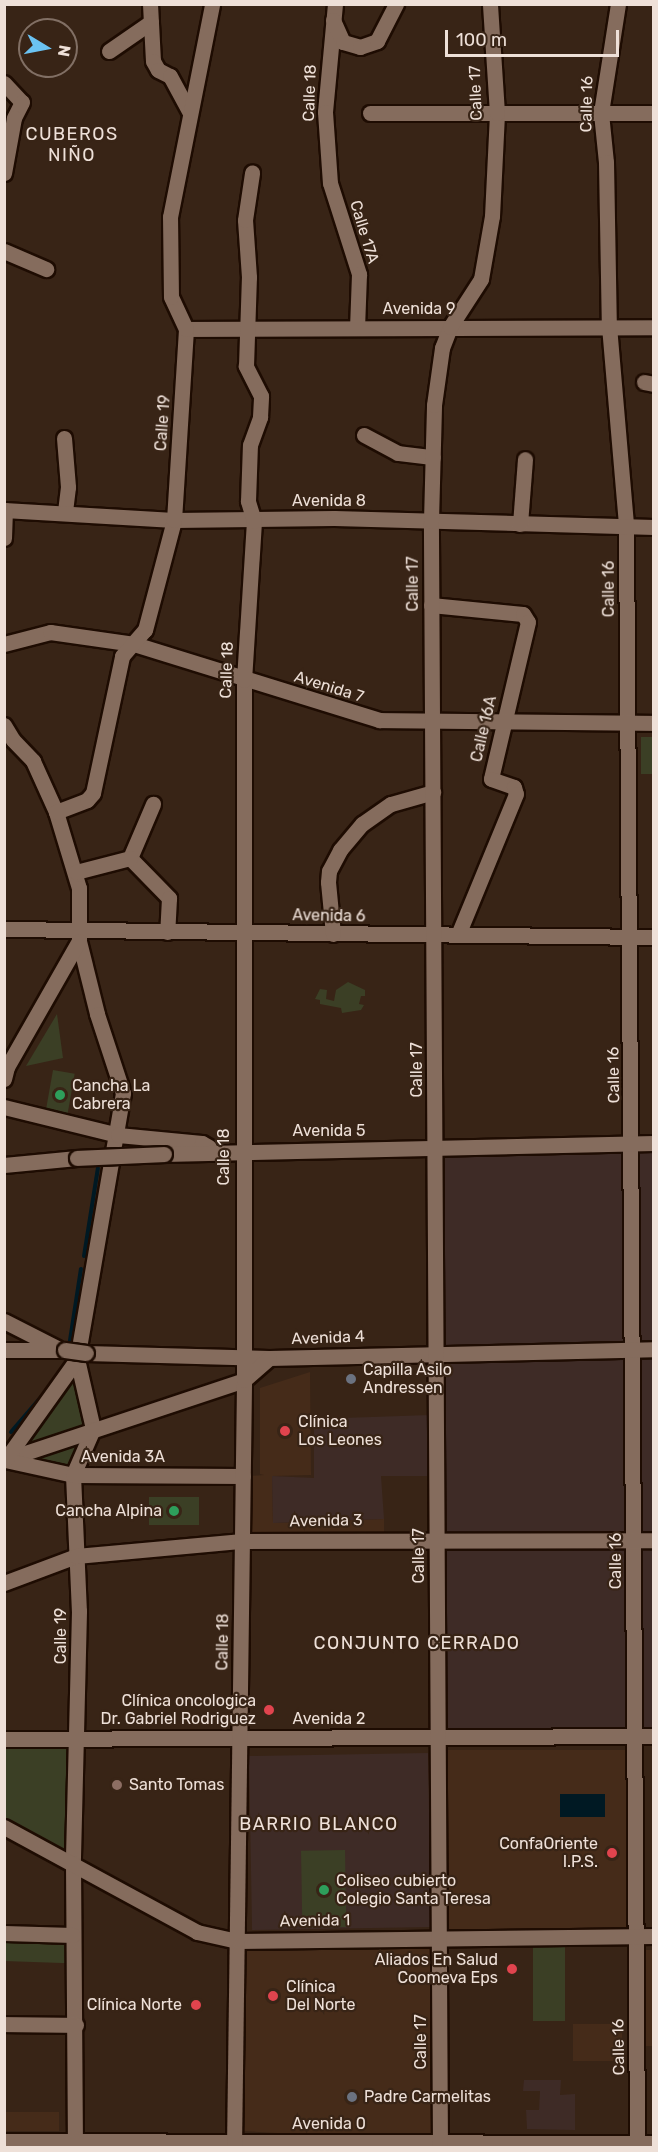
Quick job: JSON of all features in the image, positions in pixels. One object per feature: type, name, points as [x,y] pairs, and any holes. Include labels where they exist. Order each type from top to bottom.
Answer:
[{"type":"street","points":[[150,4],[153,61],[158,70],[170,76],[190,113]]},
{"type":"street","name":"Calle 19","points":[[56,812],[87,800],[93,793],[122,656],[145,630],[174,520],[186,329],[171,297],[170,217],[212,4]]},
{"type":"street","points":[[334,12],[343,42],[360,47],[377,41],[396,4]]},
{"type":"street","name":"Calle 17","points":[[440,2145],[431,521],[440,360],[450,327],[481,279],[486,264],[497,113],[490,4]]},
{"type":"street","name":"Calle 16","points":[[618,4],[601,112],[606,162],[609,326],[626,526],[633,1143],[634,1736],[638,2145]]},
{"type":"street","name":"Calle 18","points":[[330,183],[325,112],[334,12]]},
{"type":"street","points":[[109,51],[151,22]]},
{"type":"street","points":[[4,83],[21,97],[11,128],[4,173]]},
{"type":"street","points":[[370,113],[654,113]]},
{"type":"street","name":"Calle 18","points":[[234,2145],[244,1380],[241,933],[244,680],[254,521],[248,501],[250,445],[260,417],[261,396],[246,366],[249,277],[245,220],[252,173]]},
{"type":"street","name":"Calle 17A","points":[[330,183],[359,274],[357,328]]},
{"type":"street","points":[[4,251],[46,269]]},
{"type":"street","name":"Avenida 9","points":[[186,329],[654,327]]},
{"type":"street","points":[[364,435],[398,453],[433,457]]},
{"type":"street","points":[[64,438],[68,487],[65,513]]},
{"type":"street","points":[[520,524],[525,459]]},
{"type":"street","points":[[4,538],[5,510]]},
{"type":"street","name":"Avenida 8","points":[[5,510],[174,520],[254,521],[334,518],[654,526]]},
{"type":"street","name":"Calle 16A","points":[[431,605],[523,614],[528,622],[491,779],[514,787],[516,794],[458,935]]},
{"type":"street","name":"Avenida 7","points":[[4,644],[50,632],[134,644],[379,720],[503,724],[654,723]]},
{"type":"street","points":[[4,725],[9,742],[33,760],[56,812],[76,872],[79,936],[97,1014],[123,1093],[82,1356],[93,1429]]},
{"type":"street","points":[[333,934],[328,882],[329,871],[340,850],[362,824],[391,804],[433,792]]},
{"type":"street","points":[[130,858],[153,804]]},
{"type":"street","points":[[76,872],[130,858]]},
{"type":"street","points":[[130,858],[169,898],[167,932]]},
{"type":"street","name":"Avenida 6","points":[[4,929],[79,936],[167,932],[654,937]]},
{"type":"street","points":[[5,1071],[79,936]]},
{"type":"street","points":[[4,1107],[118,1134],[202,1143],[211,1151]]},
{"type":"street","name":"Avenida 5","points":[[4,1166],[77,1158],[242,1149],[654,1143]]},
{"type":"street","points":[[4,1321],[61,1349]]},
{"type":"street","name":"Avenida 4","points":[[4,1350],[61,1349],[82,1356],[269,1358],[654,1349]]},
{"type":"street","points":[[5,1460],[82,1356]]},
{"type":"street","points":[[5,1460],[244,1380],[269,1358]]},
{"type":"street","name":"Calle 19","points":[[75,2144],[76,2025],[73,1863],[78,1739],[73,1475],[93,1429]]},
{"type":"street","name":"Avenida 3A","points":[[5,1460],[73,1475],[243,1476]]},
{"type":"street","name":"Avenida 3","points":[[4,1583],[76,1556],[242,1541],[437,1538],[654,1540]]},
{"type":"street","name":"Avenida 2","points":[[4,1739],[654,1736]]},
{"type":"street","name":"Avenida 1","points":[[4,1827],[197,1932],[237,1941],[654,1936]]},
{"type":"street","points":[[4,1933],[73,1935]]},
{"type":"street","points":[[4,2024],[76,2025]]},
{"type":"street","name":"Avenida 0","points":[[4,2140],[75,2144],[234,2145],[638,2145],[654,2143]]},
{"type":"shaded area","points":[[440,1149],[653,1149],[653,1735],[440,1735]]},
{"type":"shaded area","name":"Clínica Los Leones","points":[[310,1372],[311,1475],[272,1476],[273,1523],[384,1519],[384,1534],[249,1537],[249,1476],[264,1475],[260,1474],[260,1388]]},
{"type":"shaded area","points":[[430,1415],[431,1476],[381,1476],[384,1519],[273,1523],[272,1476],[314,1478],[314,1419]]},
{"type":"shaded area","points":[[444,1750],[628,1750],[628,1932],[444,1932]]},
{"type":"shaded area","points":[[428,1753],[431,1927],[252,1930],[249,1756]]},
{"type":"shaded area","points":[[436,1942],[439,2142],[242,2131],[246,1953],[251,1946]]},
{"type":"shaded area","points":[[644,1950],[653,1950],[653,2046],[644,2046]]},
{"type":"shaded area","points":[[573,2024],[622,2024],[622,2061],[573,2061]]},
{"type":"shaded area","points":[[524,2080],[561,2080],[560,2095],[575,2094],[575,2130],[527,2129],[526,2110],[539,2110],[540,2091],[523,2091]]},
{"type":"shaded area","points":[[5,2112],[59,2112],[59,2131],[5,2131]]},
{"type":"green space","points":[[641,737],[653,737],[653,774],[641,774]]},
{"type":"green space","points":[[348,982],[365,990],[365,996],[361,996],[359,1004],[364,1005],[361,1010],[342,1013],[341,1008],[320,1004],[320,1000],[315,999],[320,989],[327,990],[326,999],[334,1001],[336,990]]},
{"type":"green space","points":[[57,1014],[63,1058],[26,1066]]},
{"type":"green space","name":"Cancha La Cabrera","points":[[53,1070],[75,1074],[67,1119],[45,1115]]},
{"type":"green space","points":[[76,1365],[84,1425],[17,1450]]},
{"type":"green space","points":[[90,1433],[72,1473],[30,1457]]},
{"type":"green space","name":"Cancha Alpina","points":[[149,1497],[199,1497],[199,1525],[149,1525]]},
{"type":"green space","points":[[5,1744],[70,1746],[67,1856],[5,1823]]},
{"type":"green space","name":"Coliseo cubierto Colegio Santa Teresa","points":[[345,1850],[346,1927],[302,1928],[301,1851]]},
{"type":"green space","points":[[5,1934],[70,1936],[69,1963],[4,1961]]},
{"type":"green space","points":[[533,1945],[565,1945],[565,2021],[533,2021]]},
{"type":"water","points":[[560,1794],[605,1794],[605,1817],[560,1817]]},
{"type":"waterway","points":[[84,1256],[98,1168]]},
{"type":"waterway","points":[[69,1347],[81,1269]]},
{"type":"waterway","points":[[11,1432],[42,1396]]},
{"type":"place","name":"Cancha La Cabrera","points":[[60,1095]]},
{"type":"place","name":"Capilla Asilo Andressen","points":[[351,1379]]},
{"type":"place","name":"Clínica Los Leones","points":[[285,1431]]},
{"type":"place","name":"Cancha Alpina","points":[[174,1511]]},
{"type":"place","name":"Clínica oncologica Dr. Gabriel Rodriguez","points":[[269,1710]]},
{"type":"place","name":"Santo Tomas","points":[[117,1785]]},
{"type":"place","name":"ConfaOriente I.P.S.","points":[[612,1853]]},
{"type":"place","name":"Coliseo cubierto Colegio Santa Teresa","points":[[324,1890]]},
{"type":"place","name":"Aliados En Salud Coomeva Eps","points":[[512,1969]]},
{"type":"place","name":"Clínica Del Norte","points":[[273,1996]]},
{"type":"place","name":"Clínica Norte","points":[[196,2005]]},
{"type":"place","name":"Padre Carmelitas","points":[[352,2097]]},
{"type":"district","name":"CUBEROS NIÑO","points":[[72,145]]},
{"type":"district","name":"CONJUNTO CERRADO","points":[[417,1643]]},
{"type":"district","name":"BARRIO BLANCO","points":[[319,1824]]}]
